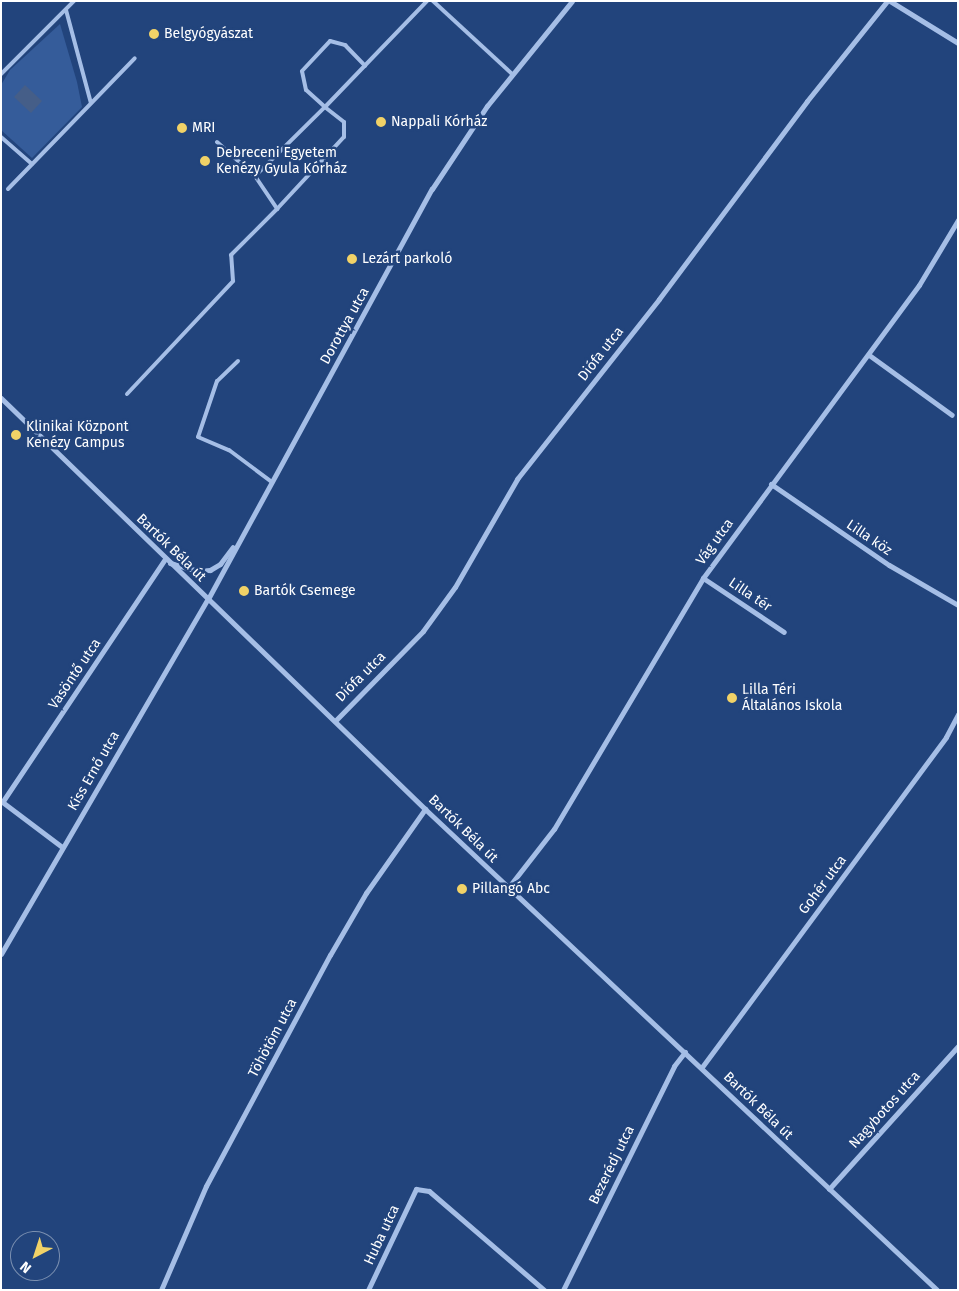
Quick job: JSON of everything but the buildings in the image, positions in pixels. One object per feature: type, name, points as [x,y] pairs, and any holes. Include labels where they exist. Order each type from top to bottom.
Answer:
[{"type":"street","name":"Dorottya utca","points":[[208,600],[432,189],[487,106],[572,1]]},
{"type":"street","points":[[888,1],[958,43]]},
{"type":"street","name":"Diófa utca","points":[[335,721],[423,631],[455,587],[517,478],[659,299],[806,101],[888,1]]},
{"type":"street","name":"Vág utca","points":[[508,888],[554,829],[703,578],[919,285],[958,220]]},
{"type":"street","points":[[868,355],[952,414]]},
{"type":"street","name":"Bartók Béla út","points":[[1,398],[425,809],[702,1067],[937,1290]]},
{"type":"street","name":"Lilla köz","points":[[771,484],[890,565],[958,605]]},
{"type":"street","points":[[166,560],[198,571],[210,570],[220,564],[241,537]]},
{"type":"street","name":"Vasöntő utca","points":[[2,801],[166,560]]},
{"type":"street","name":"Lilla tér","points":[[703,578],[784,632]]},
{"type":"street","name":"Kiss Ernő utca","points":[[1,954],[208,600]]},
{"type":"street","name":"Gohér utca","points":[[702,1067],[946,737],[958,714]]},
{"type":"street","points":[[2,801],[62,847]]},
{"type":"street","name":"Töhötöm utca","points":[[161,1290],[206,1186],[330,955],[366,893],[425,809]]},
{"type":"street","name":"Nagybotos utca","points":[[829,1189],[958,1046]]},
{"type":"street","name":"Bezerédj utca","points":[[563,1290],[674,1066],[685,1052]]},
{"type":"street","name":"Huba utca","points":[[368,1290],[416,1190],[429,1191],[544,1290]]},
{"type":"lane","points":[[2,71],[74,1]]},
{"type":"lane","points":[[256,176],[427,1]]},
{"type":"lane","points":[[434,1],[512,74]]},
{"type":"lane","points":[[66,10],[90,103]]},
{"type":"lane","points":[[128,394],[234,281],[231,255],[344,137],[344,122],[306,90],[302,71],[330,41],[344,45],[365,66]]},
{"type":"lane","points":[[8,189],[135,58]]},
{"type":"lane","points":[[1,137],[32,164]]},
{"type":"lane","points":[[217,142],[256,176],[277,209]]},
{"type":"lane","points":[[238,361],[216,380],[198,437],[229,450],[272,482]]},
{"type":"shaded area","points":[[60,24],[77,82],[82,107],[32,158],[1,130],[1,85],[10,70]]},
{"type":"shaded area","points":[[25,85],[42,101],[31,113],[14,97]]},
{"type":"place","name":"Belgyógyászat","points":[[154,34]]},
{"type":"place","name":"Nappali Kórház","points":[[381,122]]},
{"type":"place","name":"MRI","points":[[182,128]]},
{"type":"place","name":"Debreceni Egyetem Kenézy Gyula Kórház","points":[[205,161]]},
{"type":"place","name":"Lezárt parkoló","points":[[352,259]]},
{"type":"place","name":"Klinikai Központ Kenézy Campus","points":[[16,435]]},
{"type":"place","name":"Bartók Csemege","points":[[244,591]]},
{"type":"place","name":"Lilla Téri Általános Iskola","points":[[732,698]]},
{"type":"place","name":"Pillangó Abc","points":[[462,889]]}]
